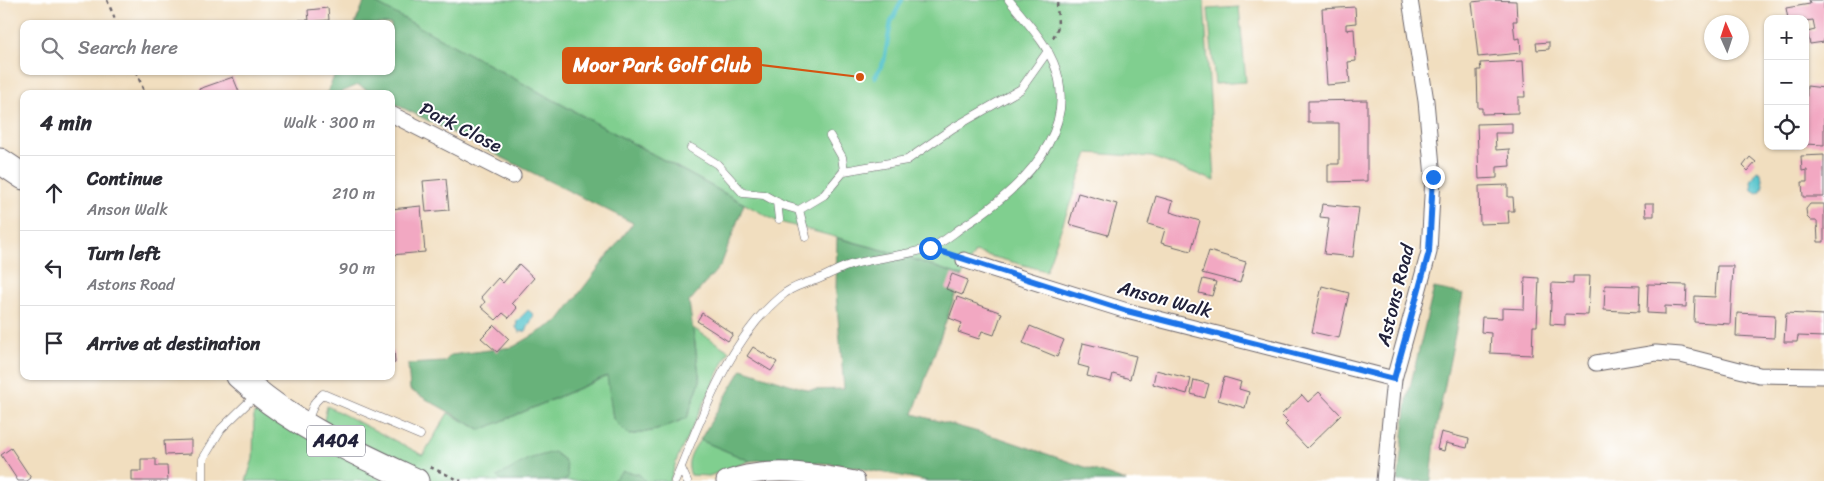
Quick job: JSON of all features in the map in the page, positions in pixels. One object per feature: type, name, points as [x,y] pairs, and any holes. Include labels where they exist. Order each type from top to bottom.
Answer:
[{"type":"main road","points":[[0,161],[20,174]]},
{"type":"main road","name":"A404","points":[[243,380],[258,393],[305,426],[416,481]]},
{"type":"street","name":"Astons Road","points":[[1384,481],[1394,379],[1429,252],[1433,177],[1426,101],[1410,0]]},
{"type":"street","name":"Park Close","points":[[395,116],[513,176]]},
{"type":"street","name":"Anson Walk","points":[[964,260],[1127,311],[1394,379]]},
{"type":"street","points":[[1596,363],[1656,353],[1681,355],[1759,375],[1824,376]]},
{"type":"street","points":[[726,481],[740,476],[769,471],[818,474],[855,481]]},
{"type":"lane","points":[[675,481],[711,399],[738,348],[751,328],[785,293],[852,264],[930,248],[1006,197],[1030,171],[1051,140],[1060,108],[1059,80],[1046,48],[1009,0]]},
{"type":"lane","points":[[799,210],[824,195],[846,170],[908,160],[953,128],[1021,90],[1046,48]]},
{"type":"lane","points":[[830,136],[842,157],[846,170]]},
{"type":"lane","points":[[691,148],[717,164],[743,193],[764,195],[799,210]]},
{"type":"lane","points":[[778,202],[780,219]]},
{"type":"lane","points":[[799,210],[806,237]]},
{"type":"lane","points":[[204,481],[203,460],[221,429],[258,393]]},
{"type":"lane","points":[[305,426],[315,402],[323,394],[420,435]]},
{"type":"lane","points":[[681,468],[687,481]]},
{"type":"path","points":[[107,0],[114,20]]},
{"type":"path","points":[[1046,48],[1058,27],[1057,0]]},
{"type":"path","points":[[138,75],[143,90]]},
{"type":"green space","points":[[365,0],[370,0],[744,204],[721,265],[689,302],[700,381],[687,418],[657,430],[629,435],[613,419],[607,376],[481,430],[410,390],[408,364],[444,362],[451,355],[513,347],[558,321],[633,223],[395,104],[395,90],[367,90],[358,85],[346,90],[329,90],[334,75],[395,75],[395,20],[357,20]]},
{"type":"green space","points":[[370,0],[1204,0],[1215,181],[1152,157],[1088,153],[1046,271],[975,252],[962,276],[898,254],[776,221]]},
{"type":"green space","points":[[1239,7],[1246,82],[1215,84],[1208,9]]},
{"type":"green space","points":[[837,238],[898,254],[962,276],[913,414],[1000,438],[1126,481],[928,481],[843,465],[775,459],[750,461],[700,440],[742,369],[808,390],[844,389],[836,293]]},
{"type":"green space","points":[[1434,288],[1463,294],[1436,430],[1431,481],[1398,481],[1407,399]]},
{"type":"green space","points":[[693,328],[729,351],[677,459],[670,481],[434,481],[323,425],[327,406],[423,455],[448,413],[481,430],[608,376],[613,419],[629,435],[657,430],[687,418],[700,381]]},
{"type":"green space","points":[[254,413],[266,415],[373,472],[383,481],[246,481],[253,459]]},
{"type":"green space","points":[[700,440],[750,461],[709,476],[691,475],[689,461],[692,452]]},
{"type":"green space","points":[[554,452],[565,461],[568,477],[565,481],[501,481],[497,477],[528,459]]},
{"type":"green space","points":[[623,471],[639,474],[645,481],[612,481]]},
{"type":"water","points":[[1757,171],[1761,173],[1763,185],[1761,191],[1757,193],[1752,190],[1751,181]]},
{"type":"water","points":[[528,310],[534,315],[526,331],[519,332],[516,327],[517,321]]},
{"type":"building","points":[[1490,0],[1516,1],[1517,21],[1513,21],[1515,39],[1520,38],[1521,53],[1478,57],[1472,2]]},
{"type":"building","points":[[1809,0],[1824,0],[1824,42],[1810,44],[1809,32],[1815,30],[1813,20],[1809,20],[1809,15],[1787,15],[1786,8],[1810,4]]},
{"type":"building","points":[[1355,7],[1356,23],[1346,24],[1346,30],[1354,29],[1356,61],[1348,62],[1350,83],[1327,85],[1322,9]]},
{"type":"building","points":[[328,8],[329,20],[309,20],[308,10]]},
{"type":"building","points":[[1549,42],[1549,49],[1537,50],[1536,43]]},
{"type":"building","points":[[1523,61],[1525,97],[1518,97],[1518,113],[1482,114],[1482,108],[1478,108],[1477,70],[1481,70],[1480,63]]},
{"type":"building","points":[[233,77],[238,90],[199,90]]},
{"type":"building","points":[[1809,86],[1824,88],[1824,145],[1809,144]]},
{"type":"building","points":[[1367,100],[1367,181],[1328,182],[1328,164],[1339,164],[1339,123],[1308,123],[1308,101]]},
{"type":"building","points":[[1512,123],[1512,133],[1495,133],[1496,150],[1509,149],[1510,166],[1497,167],[1497,178],[1479,179],[1477,124]]},
{"type":"building","points":[[1824,155],[1824,197],[1803,197],[1802,182],[1807,182],[1807,170],[1802,171],[1801,156]]},
{"type":"building","points":[[1750,157],[1756,162],[1748,171],[1743,166]]},
{"type":"building","points":[[446,179],[449,210],[426,212],[423,181]]},
{"type":"building","points":[[1508,185],[1508,197],[1513,197],[1514,211],[1508,211],[1509,223],[1480,224],[1479,186]]},
{"type":"building","points":[[1078,193],[1117,204],[1108,235],[1069,224]]},
{"type":"building","points":[[1156,196],[1173,201],[1170,212],[1200,221],[1191,251],[1161,243],[1165,229],[1148,224]]},
{"type":"building","points":[[1645,203],[1654,203],[1654,216],[1646,216]]},
{"type":"building","points":[[1322,204],[1359,208],[1353,257],[1324,254],[1329,218],[1320,217]]},
{"type":"building","points":[[1810,204],[1824,204],[1824,242],[1818,242],[1817,221],[1811,221],[1807,217],[1806,209]]},
{"type":"building","points":[[421,206],[425,252],[395,255],[395,209]]},
{"type":"building","points":[[1209,251],[1246,262],[1240,283],[1202,273]]},
{"type":"building","points":[[519,264],[534,278],[512,303],[517,308],[509,318],[503,313],[496,320],[481,307],[485,302],[481,297],[498,278],[503,283]]},
{"type":"building","points":[[1717,266],[1733,266],[1730,324],[1694,322],[1695,296],[1715,297]]},
{"type":"building","points":[[952,274],[968,280],[962,295],[946,289]]},
{"type":"building","points":[[1573,276],[1590,276],[1588,315],[1565,314],[1565,325],[1550,324],[1552,283],[1573,284]]},
{"type":"building","points":[[1525,277],[1539,278],[1537,326],[1533,326],[1532,355],[1490,353],[1491,333],[1481,332],[1482,317],[1502,318],[1502,308],[1524,309]]},
{"type":"building","points":[[1203,279],[1216,282],[1212,296],[1199,293]]},
{"type":"building","points":[[1648,284],[1687,285],[1686,307],[1665,306],[1665,314],[1647,313]]},
{"type":"building","points":[[1605,285],[1640,286],[1639,312],[1604,310]]},
{"type":"building","points":[[1322,286],[1349,293],[1339,338],[1312,332]]},
{"type":"building","points":[[957,297],[1002,313],[994,335],[982,331],[979,339],[958,332],[962,323],[949,318]]},
{"type":"building","points":[[702,313],[733,334],[728,341],[697,321]]},
{"type":"building","points":[[1737,313],[1775,315],[1774,338],[1736,336]]},
{"type":"building","points":[[1786,313],[1824,315],[1824,337],[1798,336],[1797,342],[1784,342]]},
{"type":"building","points":[[494,325],[509,339],[497,352],[481,338]]},
{"type":"building","points":[[1030,326],[1064,340],[1057,357],[1023,343]]},
{"type":"building","points":[[1083,343],[1136,356],[1130,379],[1113,374],[1111,382],[1087,376],[1089,368],[1078,365]]},
{"type":"building","points":[[753,347],[777,362],[771,371],[747,356]]},
{"type":"building","points":[[1156,370],[1191,379],[1187,394],[1153,384]]},
{"type":"building","points":[[1224,377],[1241,382],[1239,389],[1249,392],[1245,408],[1218,400]]},
{"type":"building","points":[[1194,380],[1209,384],[1205,398],[1191,394]]},
{"type":"building","points":[[1319,392],[1341,415],[1307,448],[1285,425],[1288,422],[1281,415],[1302,395],[1308,402]]},
{"type":"building","points":[[1441,432],[1469,439],[1467,448],[1446,443],[1444,451],[1437,449]]},
{"type":"building","points":[[191,440],[191,454],[165,455],[164,441]]},
{"type":"building","points":[[11,448],[31,478],[27,481],[18,481],[1,455]]},
{"type":"building","points":[[141,459],[156,459],[156,466],[167,466],[168,481],[132,481],[132,471],[141,471]]},
{"type":"waterway","points":[[875,77],[884,61],[891,22],[902,0]]},
{"type":"place","name":"Moor Park Golf Club","points":[[860,77]]},
{"type":"route","points":[[930,248],[1127,311],[1394,379],[1429,252],[1433,177]]}]
